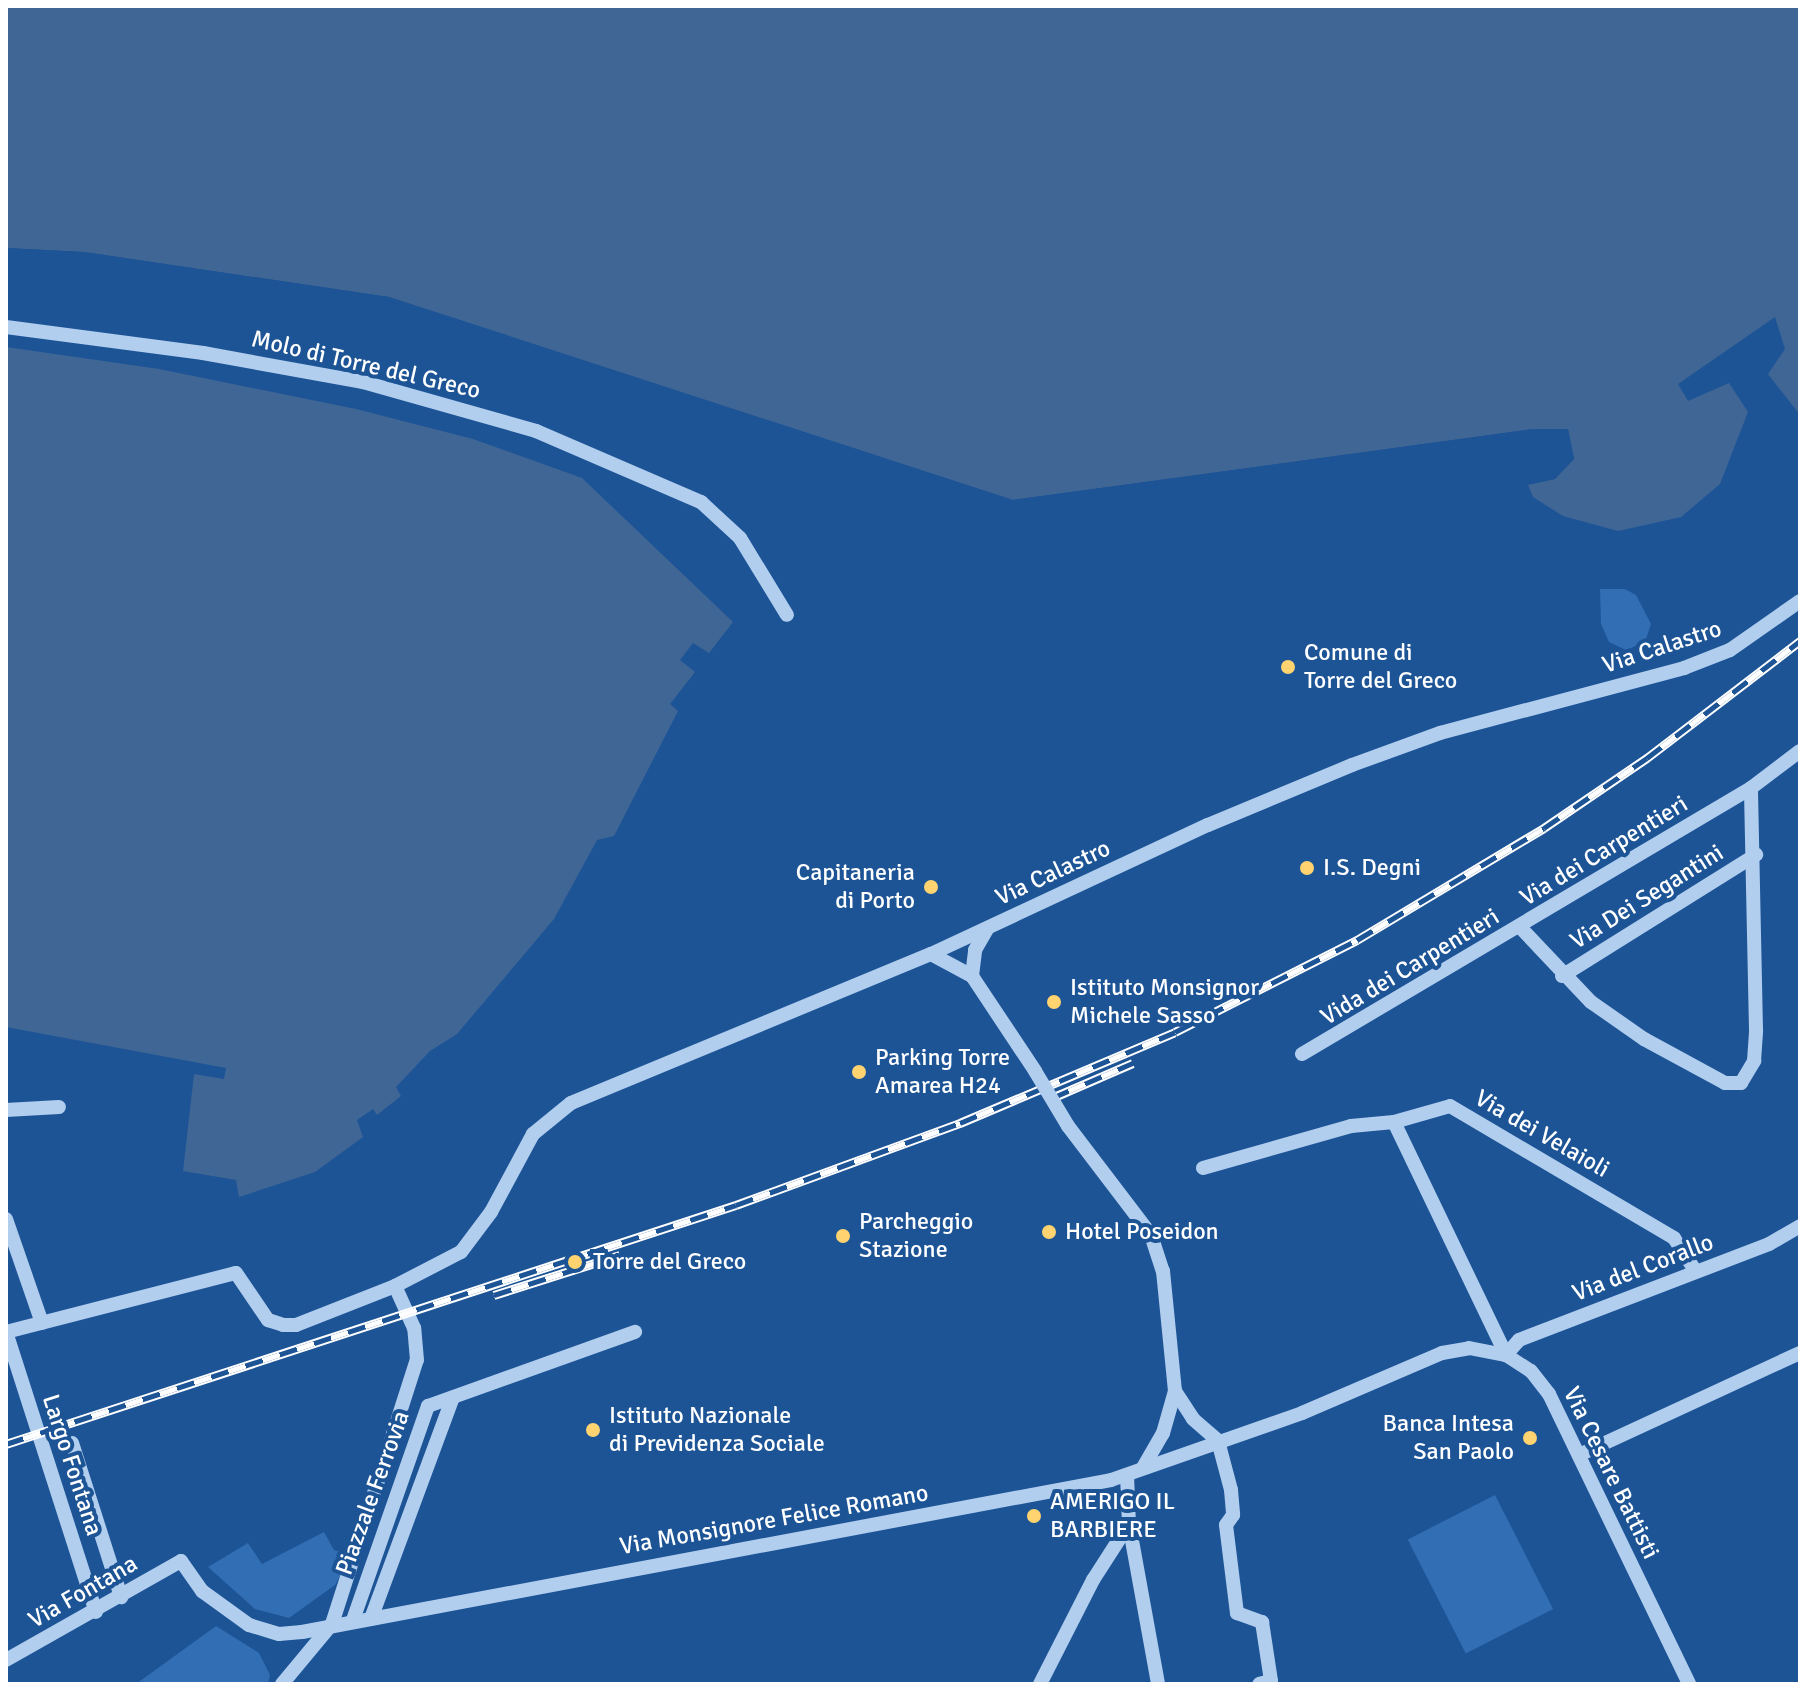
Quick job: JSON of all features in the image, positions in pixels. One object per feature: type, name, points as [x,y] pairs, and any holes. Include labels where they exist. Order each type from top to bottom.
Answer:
[{"type":"street","name":"Molo di Torre del Greco","points":[[6,327],[203,353],[340,377],[447,402],[536,431],[701,502],[740,538],[787,615]]},
{"type":"street","name":"Via Calastro","points":[[42,1323],[236,1273],[268,1320],[283,1325],[296,1325],[399,1292],[461,1252],[491,1212],[533,1134],[571,1103],[931,954],[1208,825],[1352,765],[1440,733],[1684,668],[1730,650],[1800,601]]},
{"type":"street","name":"Via dei Carpentieri","points":[[1751,788],[1756,855],[1754,1061],[1741,1083],[1725,1083],[1644,1039],[1562,976],[1520,927],[1751,788],[1800,751]]},
{"type":"street","name":"Via Dei Segantini","points":[[1562,976],[1756,855]]},
{"type":"street","name":"Vida dei Carpentieri","points":[[1302,1054],[1323,1045],[1520,927]]},
{"type":"street","points":[[972,976],[973,958],[987,929]]},
{"type":"street","points":[[931,954],[972,976],[1068,1126],[1151,1235],[1163,1271],[1175,1391],[1163,1433],[1143,1467]]},
{"type":"street","name":"Via dei Velaioli","points":[[1203,1168],[1351,1126],[1394,1122],[1450,1106],[1674,1238],[1695,1270]]},
{"type":"street","points":[[6,1110],[59,1107]]},
{"type":"street","points":[[1394,1122],[1506,1355]]},
{"type":"street","points":[[6,1219],[42,1323],[6,1332]]},
{"type":"street","name":"Via del Corallo","points":[[1506,1355],[1519,1340],[1769,1244],[1800,1226]]},
{"type":"street","points":[[282,1684],[332,1624],[417,1360],[414,1328],[399,1292]]},
{"type":"street","name":"Largo Fontana","points":[[6,1332],[96,1612]]},
{"type":"street","name":"Piazzale Ferrovia","points":[[353,1620],[425,1412],[453,1397],[635,1332]]},
{"type":"street","name":"Via Cesare Battisti","points":[[1218,1441],[1302,1413],[1442,1353],[1469,1348],[1506,1355],[1531,1371],[1549,1394],[1689,1684]]},
{"type":"street","points":[[1579,1455],[1800,1353]]},
{"type":"street","points":[[1175,1391],[1193,1419],[1218,1441],[1231,1490],[1233,1515],[1226,1525],[1237,1613],[1262,1622],[1265,1683]]},
{"type":"street","name":"Piazzale Ferrovia","points":[[372,1616],[453,1397]]},
{"type":"street","name":"Via Monsignore Felice Romano","points":[[181,1561],[202,1591],[249,1625],[279,1634],[1127,1475],[1218,1441]]},
{"type":"street","name":"Largo Fontana","points":[[72,1443],[121,1597]]},
{"type":"street","points":[[1127,1475],[1129,1524],[1158,1684]]},
{"type":"street","points":[[1040,1684],[1093,1580],[1129,1524]]},
{"type":"street","name":"Via Fontana","points":[[6,1660],[96,1612],[181,1561]]},
{"type":"shaded area","points":[[6,6],[1800,6],[1800,415],[1768,374],[1785,349],[1775,317],[1678,384],[1688,401],[1729,383],[1748,412],[1720,484],[1681,517],[1618,531],[1563,516],[1533,497],[1528,485],[1555,479],[1574,459],[1568,429],[1533,429],[1013,500],[389,297],[84,252],[6,248]]},
{"type":"shaded area","points":[[6,347],[159,369],[356,409],[473,439],[582,478],[733,622],[709,653],[693,643],[680,660],[695,672],[670,704],[678,711],[614,836],[597,840],[554,919],[457,1034],[430,1051],[396,1087],[401,1096],[377,1115],[373,1109],[357,1120],[363,1137],[315,1172],[239,1197],[236,1180],[183,1171],[194,1074],[224,1079],[226,1068],[6,1027]]},
{"type":"shaded area","points":[[1600,589],[1625,589],[1636,595],[1651,624],[1645,642],[1626,650],[1609,642],[1601,624]]},
{"type":"shaded area","points":[[1495,1495],[1553,1609],[1466,1654],[1408,1539]]},
{"type":"shaded area","points":[[324,1532],[334,1550],[348,1554],[342,1573],[335,1585],[289,1618],[255,1609],[208,1567],[248,1543],[262,1564]]},
{"type":"shaded area","points":[[216,1626],[259,1653],[270,1675],[268,1684],[136,1684]]},
{"type":"pier","points":[[6,248],[84,252],[389,297],[1013,500],[1533,429],[1568,429],[1574,459],[1555,479],[1524,485],[1553,476],[1570,458],[1565,433],[1534,433],[1012,504],[388,301]]},
{"type":"railway","points":[[6,1444],[736,1205],[960,1123],[1175,1032],[1357,940],[1544,828],[1647,758],[1800,641]]},
{"type":"railway","points":[[1052,1098],[1133,1063]]},
{"type":"railway","points":[[494,1295],[620,1255]]},
{"type":"place","name":"Comune di Torre del Greco","points":[[1288,667]]},
{"type":"place","name":"I.S. Degni","points":[[1307,868]]},
{"type":"place","name":"Capitaneria di Porto","points":[[931,887]]},
{"type":"place","name":"Istituto Monsignor Michele Sasso","points":[[1054,1002]]},
{"type":"place","name":"Parking Torre Amarea H24","points":[[859,1072]]},
{"type":"place","name":"Hotel Poseidon","points":[[1049,1232]]},
{"type":"place","name":"Parcheggio Stazione","points":[[843,1236]]},
{"type":"place","name":"Torre del Greco","points":[[575,1262]]},
{"type":"place","name":"Istituto Nazionale di Previdenza Sociale","points":[[593,1430]]},
{"type":"place","name":"Banca Intesa San Paolo","points":[[1530,1438]]},
{"type":"place","name":"AMERIGO IL BARBIERE","points":[[1034,1516]]}]
